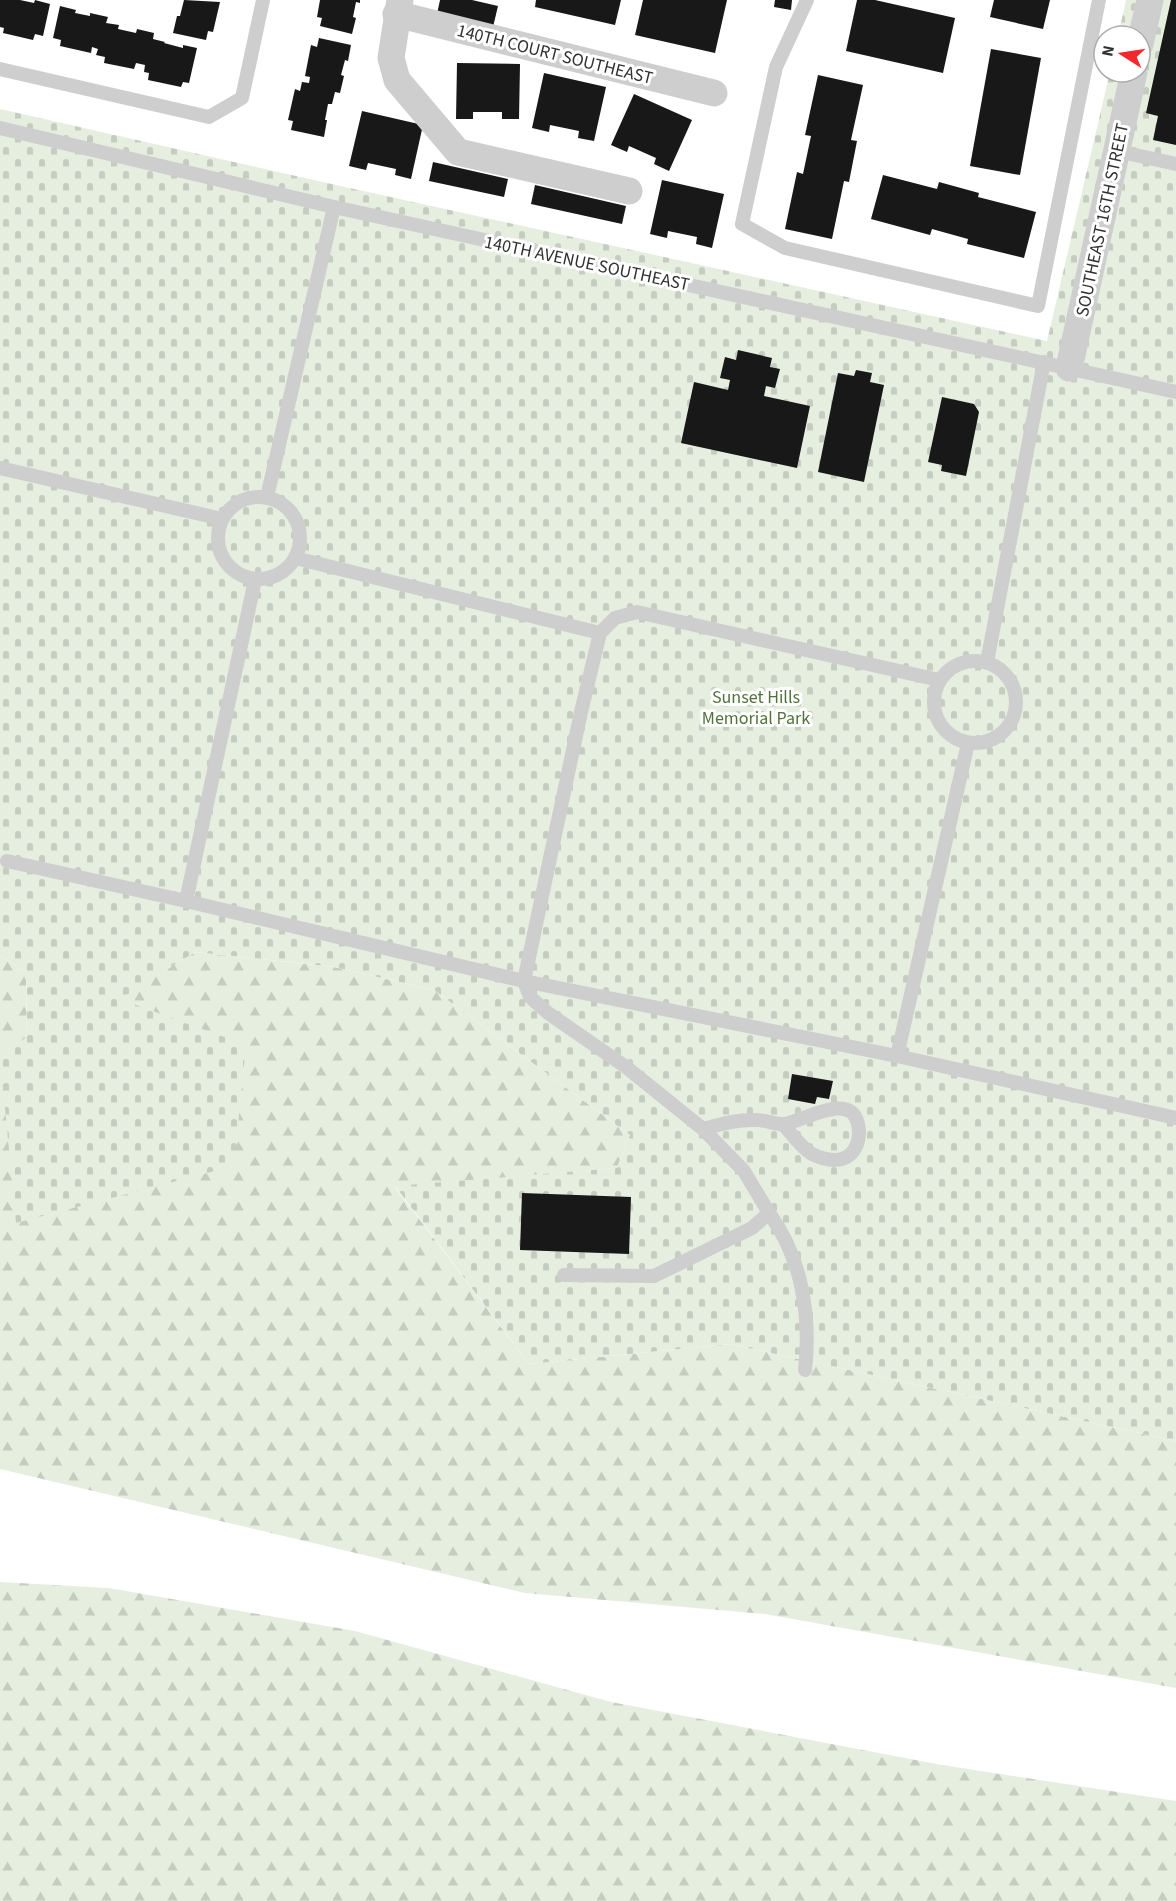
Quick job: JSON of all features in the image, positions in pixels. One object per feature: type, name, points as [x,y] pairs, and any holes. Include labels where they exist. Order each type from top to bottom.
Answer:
[{"type":"street","points":[[1145,24],[1150,0]]},
{"type":"street","points":[[398,7],[391,58],[397,80],[458,152],[629,191]]},
{"type":"street","name":"140TH COURT SOUTHEAST","points":[[398,7],[714,93]]},
{"type":"street","name":"SOUTHEAST 16TH STREET","points":[[1057,365],[1117,151],[1131,84]]},
{"type":"lane","points":[[0,69],[209,117],[242,98],[263,0]]},
{"type":"lane","points":[[807,0],[776,67],[742,224],[785,248],[1038,306],[1100,0]]},
{"type":"lane","name":"140TH AVENUE SOUTHEAST","points":[[0,128],[334,207],[1175,389]]},
{"type":"lane","points":[[1117,151],[1176,164]]},
{"type":"lane","points":[[267,497],[334,207]]},
{"type":"lane","points":[[987,662],[1057,365]]},
{"type":"lane","points":[[0,468],[222,519]]},
{"type":"lane","points":[[254,496],[267,497],[284,505],[297,520],[300,539],[295,558],[288,568],[267,579],[255,580],[242,576],[222,558],[218,545],[218,531],[222,519],[230,508],[241,500],[254,496]]},
{"type":"lane","points":[[295,558],[600,633]]},
{"type":"lane","points":[[186,901],[255,580]]},
{"type":"lane","points":[[805,1370],[808,1342],[804,1299],[794,1258],[777,1224],[744,1172],[703,1130],[626,1067],[530,997],[524,981],[600,633],[615,618],[637,612],[939,681]]},
{"type":"lane","points":[[974,660],[987,662],[1000,668],[1010,678],[1015,691],[1016,705],[1013,718],[1000,734],[982,743],[968,743],[956,739],[945,731],[937,720],[933,707],[934,693],[939,681],[948,670],[960,663],[974,660]]},
{"type":"lane","points":[[897,1056],[968,743]]},
{"type":"lane","points":[[7,861],[524,981],[897,1056],[1176,1118]]},
{"type":"lane","points":[[703,1130],[740,1119],[783,1124],[817,1111],[844,1109],[853,1113],[858,1121],[859,1139],[855,1150],[848,1157],[840,1161],[827,1159],[813,1154],[783,1124]]},
{"type":"lane","points":[[564,1275],[654,1276],[752,1228],[769,1213]]},
{"type":"green space","name":"Sunset Hills Memorial Park","points":[[1126,0],[1176,0],[1176,1441],[730,1344],[529,1364],[395,1186],[617,1168],[630,1135],[434,990],[334,967],[195,952],[120,999],[246,1045],[234,1166],[16,1223],[0,1055],[27,1037],[26,972],[0,956],[0,109],[1047,341],[1107,84],[1152,84],[1152,24],[1121,24]]},
{"type":"green space","points":[[195,952],[334,967],[434,990],[630,1135],[617,1168],[395,1187],[529,1364],[730,1344],[1176,1441],[1176,1688],[765,1614],[525,1593],[0,1469],[0,956],[26,972],[27,1037],[119,999]]},
{"type":"green space","points":[[0,1582],[109,1588],[355,1631],[611,1702],[942,1765],[1176,1801],[1176,1901],[0,1901]]},
{"type":"building","points":[[0,0],[34,3],[35,0],[50,4],[43,36],[35,34],[33,40],[3,33],[4,28],[0,27]]},
{"type":"building","points":[[184,0],[220,2],[213,32],[208,31],[206,40],[173,33]]},
{"type":"building","points":[[320,0],[360,0],[360,3],[356,2],[353,17],[356,18],[352,34],[320,26],[322,18],[317,17]]},
{"type":"building","points":[[440,0],[472,0],[498,6],[493,27],[437,14]]},
{"type":"building","points":[[536,0],[621,0],[615,25],[535,7]]},
{"type":"building","points":[[643,0],[727,0],[715,53],[635,35]]},
{"type":"building","points":[[775,0],[792,0],[791,10],[774,7]]},
{"type":"building","points":[[857,0],[875,0],[955,18],[943,73],[846,51]]},
{"type":"building","points":[[994,0],[1050,0],[1043,29],[990,17]]},
{"type":"building","points":[[1171,0],[1176,0],[1176,145],[1153,140],[1158,116],[1146,113]]},
{"type":"building","points":[[60,6],[76,10],[75,13],[90,16],[90,13],[108,17],[106,23],[119,25],[118,29],[136,33],[137,29],[154,33],[153,39],[164,43],[183,48],[183,45],[197,48],[189,83],[183,82],[181,87],[148,80],[149,73],[144,72],[145,65],[136,63],[134,69],[104,63],[105,57],[96,55],[98,49],[92,47],[91,53],[60,46],[61,40],[53,38]]},
{"type":"building","points":[[319,38],[351,45],[348,61],[345,60],[341,75],[344,76],[340,93],[335,92],[332,104],[328,104],[324,137],[291,130],[293,121],[288,120],[295,89],[300,91],[302,82],[309,83],[310,77],[305,76],[311,45],[317,47]]},
{"type":"building","points":[[991,49],[1041,58],[1020,175],[970,166]]},
{"type":"building","points":[[457,63],[520,64],[519,119],[502,119],[502,112],[473,112],[473,119],[456,119]]},
{"type":"building","points":[[544,73],[606,87],[594,141],[578,138],[579,131],[550,125],[549,132],[532,128]]},
{"type":"building","points":[[818,75],[863,85],[851,140],[857,141],[849,182],[844,181],[832,239],[785,229],[797,172],[803,174],[811,136],[805,135]]},
{"type":"building","points":[[634,94],[692,120],[669,171],[654,164],[656,158],[629,146],[627,152],[611,145]]},
{"type":"building","points":[[362,111],[423,125],[411,179],[395,175],[396,169],[368,163],[366,170],[349,166]]},
{"type":"building","points":[[433,162],[508,179],[504,197],[429,181]]},
{"type":"building","points":[[883,175],[937,189],[939,182],[979,193],[978,197],[1036,212],[1024,258],[967,244],[968,239],[932,229],[930,235],[871,219]]},
{"type":"building","points":[[662,180],[724,194],[712,248],[696,244],[697,237],[668,231],[667,238],[650,234]]},
{"type":"building","points":[[535,185],[626,206],[622,224],[531,204]]},
{"type":"building","points":[[738,350],[772,358],[770,367],[780,369],[775,388],[766,386],[764,396],[810,406],[797,468],[681,443],[694,382],[728,390],[730,380],[720,378],[725,357],[736,360]]},
{"type":"building","points":[[856,370],[872,373],[870,382],[884,385],[864,482],[818,472],[838,373],[854,376]]},
{"type":"building","points":[[942,397],[974,404],[979,412],[966,476],[941,471],[942,465],[928,462]]},
{"type":"building","points":[[792,1074],[833,1081],[829,1099],[817,1097],[815,1104],[788,1099]]},
{"type":"building","points":[[522,1193],[631,1197],[629,1254],[520,1250]]}]
